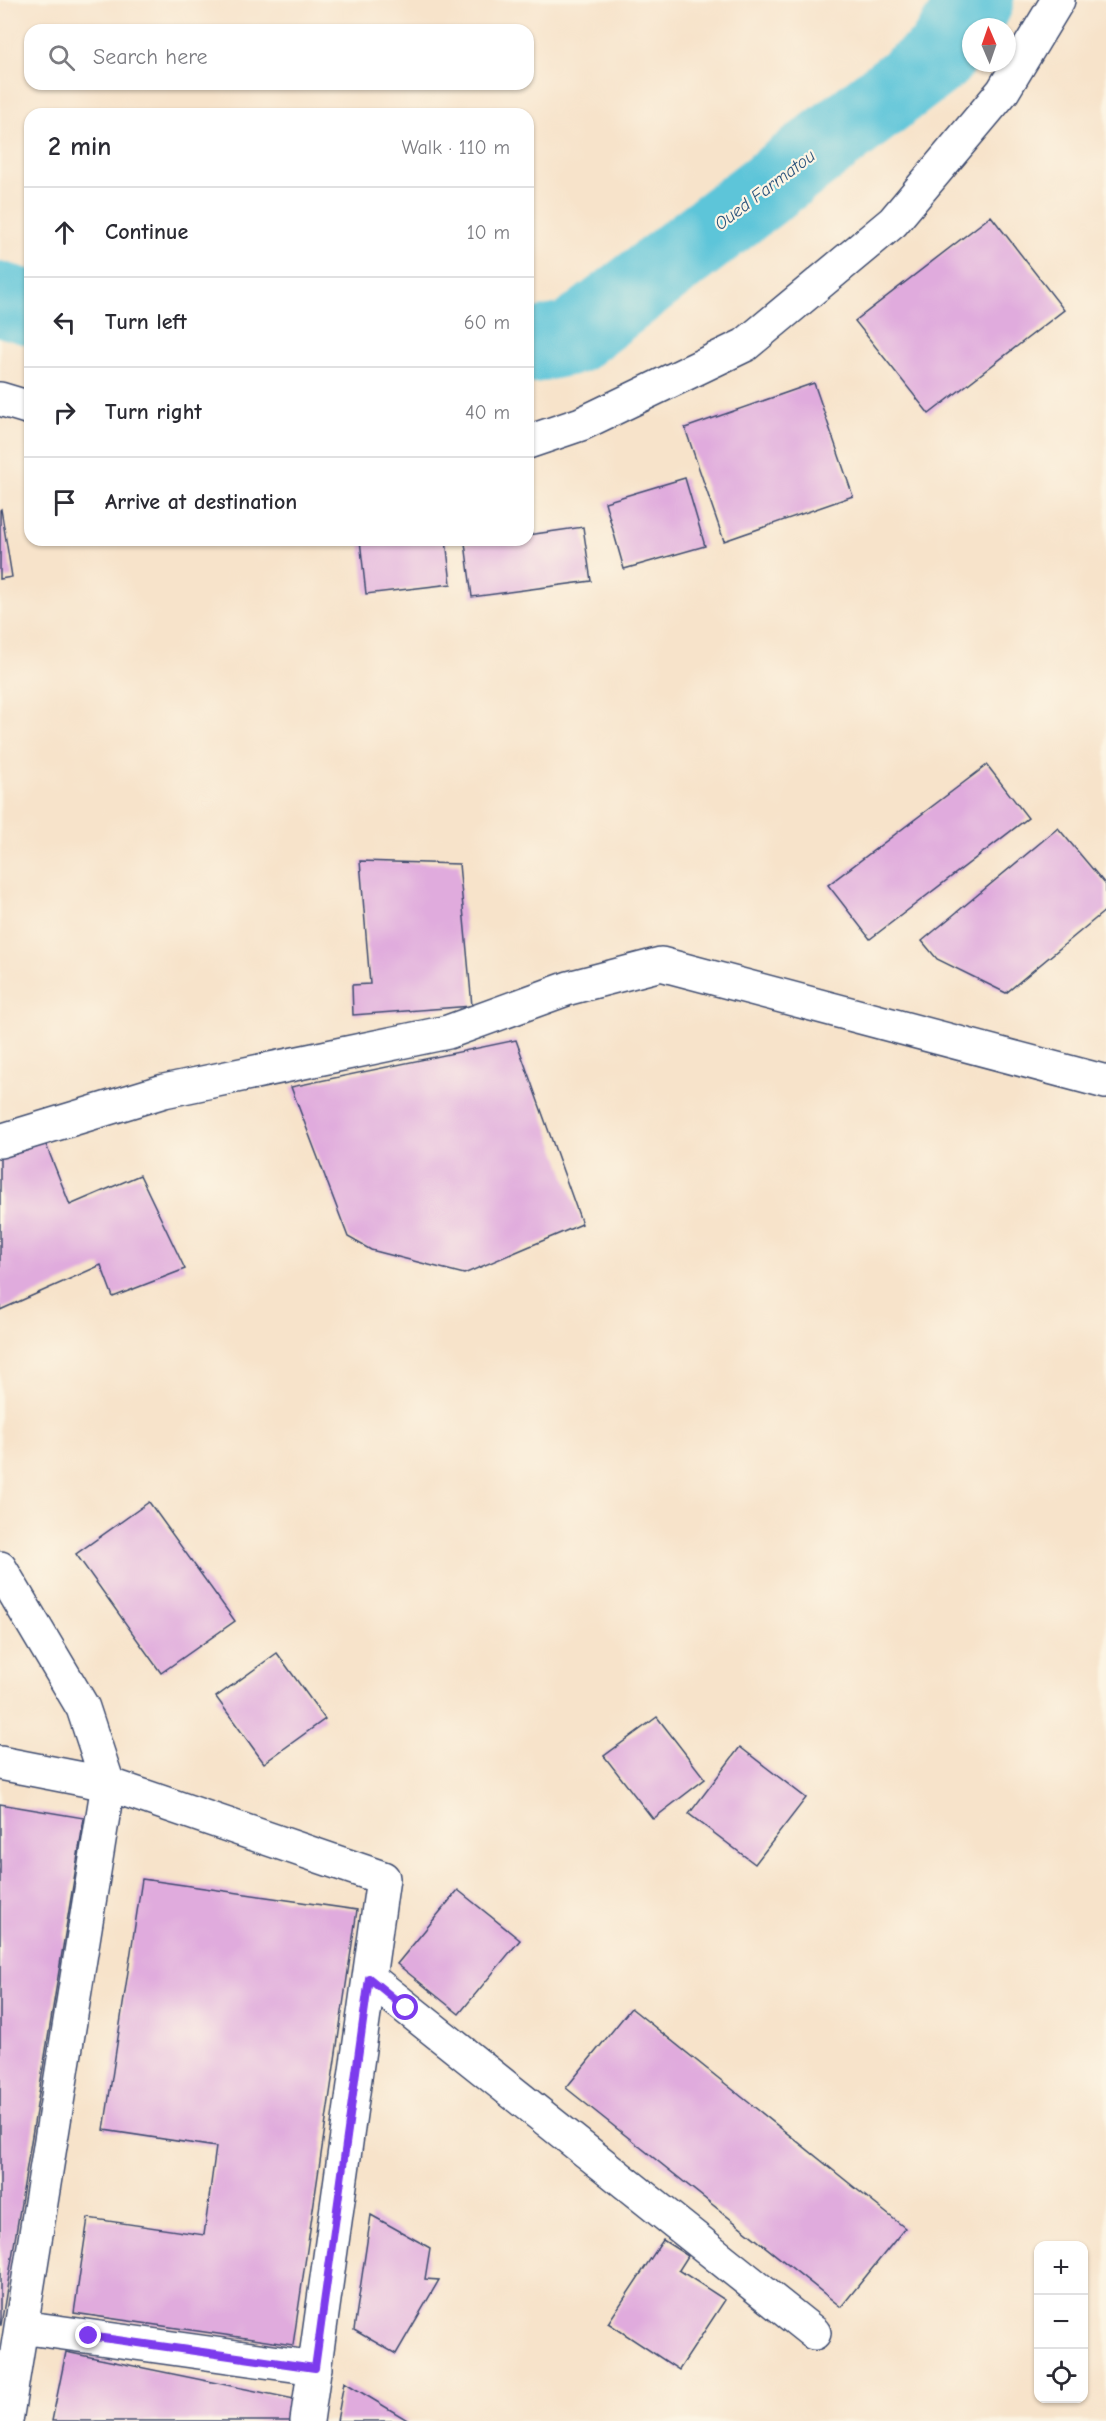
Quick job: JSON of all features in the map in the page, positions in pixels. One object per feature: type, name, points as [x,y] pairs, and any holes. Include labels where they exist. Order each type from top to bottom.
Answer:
[{"type":"street","points":[[534,440],[581,424],[745,345],[893,222],[1003,91],[1058,0]]},
{"type":"street","points":[[0,399],[24,406]]},
{"type":"street","points":[[0,1141],[164,1090],[448,1032],[569,988],[661,964],[1106,1082]]},
{"type":"street","points":[[0,1568],[83,1708],[108,1784],[6,2421]]},
{"type":"street","points":[[0,1763],[108,1784],[383,1878],[307,2421]]},
{"type":"street","points":[[369,1978],[814,2333]]},
{"type":"street","points":[[21,2326],[315,2368]]},
{"type":"building","points":[[991,216],[1064,310],[929,414],[855,321]]},
{"type":"building","points":[[814,383],[853,496],[724,541],[685,428]]},
{"type":"building","points":[[685,478],[705,546],[624,569],[605,502]]},
{"type":"building","points":[[0,510],[12,577],[0,579]]},
{"type":"building","points":[[583,527],[591,581],[472,597],[465,546],[534,546],[534,534]]},
{"type":"building","points":[[361,546],[447,546],[451,584],[366,594]]},
{"type":"building","points":[[987,765],[1028,818],[870,939],[828,885]]},
{"type":"building","points":[[1058,828],[1106,885],[1106,910],[1006,993],[937,959],[922,941]]},
{"type":"building","points":[[360,861],[459,864],[472,1006],[353,1015],[352,985],[370,984]]},
{"type":"building","points":[[516,1040],[582,1224],[464,1274],[371,1250],[348,1237],[291,1087]]},
{"type":"building","points":[[43,1137],[70,1205],[140,1175],[185,1269],[113,1297],[101,1265],[0,1310],[0,1157]]},
{"type":"building","points":[[149,1502],[235,1621],[161,1673],[76,1554]]},
{"type":"building","points":[[277,1653],[325,1719],[264,1763],[216,1697]]},
{"type":"building","points":[[657,1717],[705,1779],[653,1819],[604,1756]]},
{"type":"building","points":[[740,1747],[806,1798],[755,1864],[689,1814]]},
{"type":"building","points":[[0,1804],[84,1818],[1,2325],[0,2325]]},
{"type":"building","points":[[142,1879],[357,1910],[293,2345],[74,2313],[88,2218],[204,2235],[216,2147],[104,2130]]},
{"type":"building","points":[[458,1890],[520,1940],[459,2014],[397,1964]]},
{"type":"building","points":[[631,2008],[905,2228],[841,2307],[566,2088]]},
{"type":"building","points":[[371,2215],[430,2248],[425,2279],[439,2280],[396,2354],[354,2330]]},
{"type":"building","points":[[663,2240],[688,2256],[679,2270],[725,2300],[679,2370],[608,2323]]},
{"type":"building","points":[[66,2352],[304,2401],[300,2421],[52,2421]]},
{"type":"building","points":[[344,2382],[409,2421],[337,2421]]},
{"type":"waterway","name":"Oued Farmatou","points":[[534,346],[572,338],[939,57],[977,0]]},
{"type":"waterway","name":"Oued Farmatou","points":[[0,299],[24,306]]},
{"type":"route","points":[[89,2336],[315,2368],[369,1978],[406,2008]]}]
